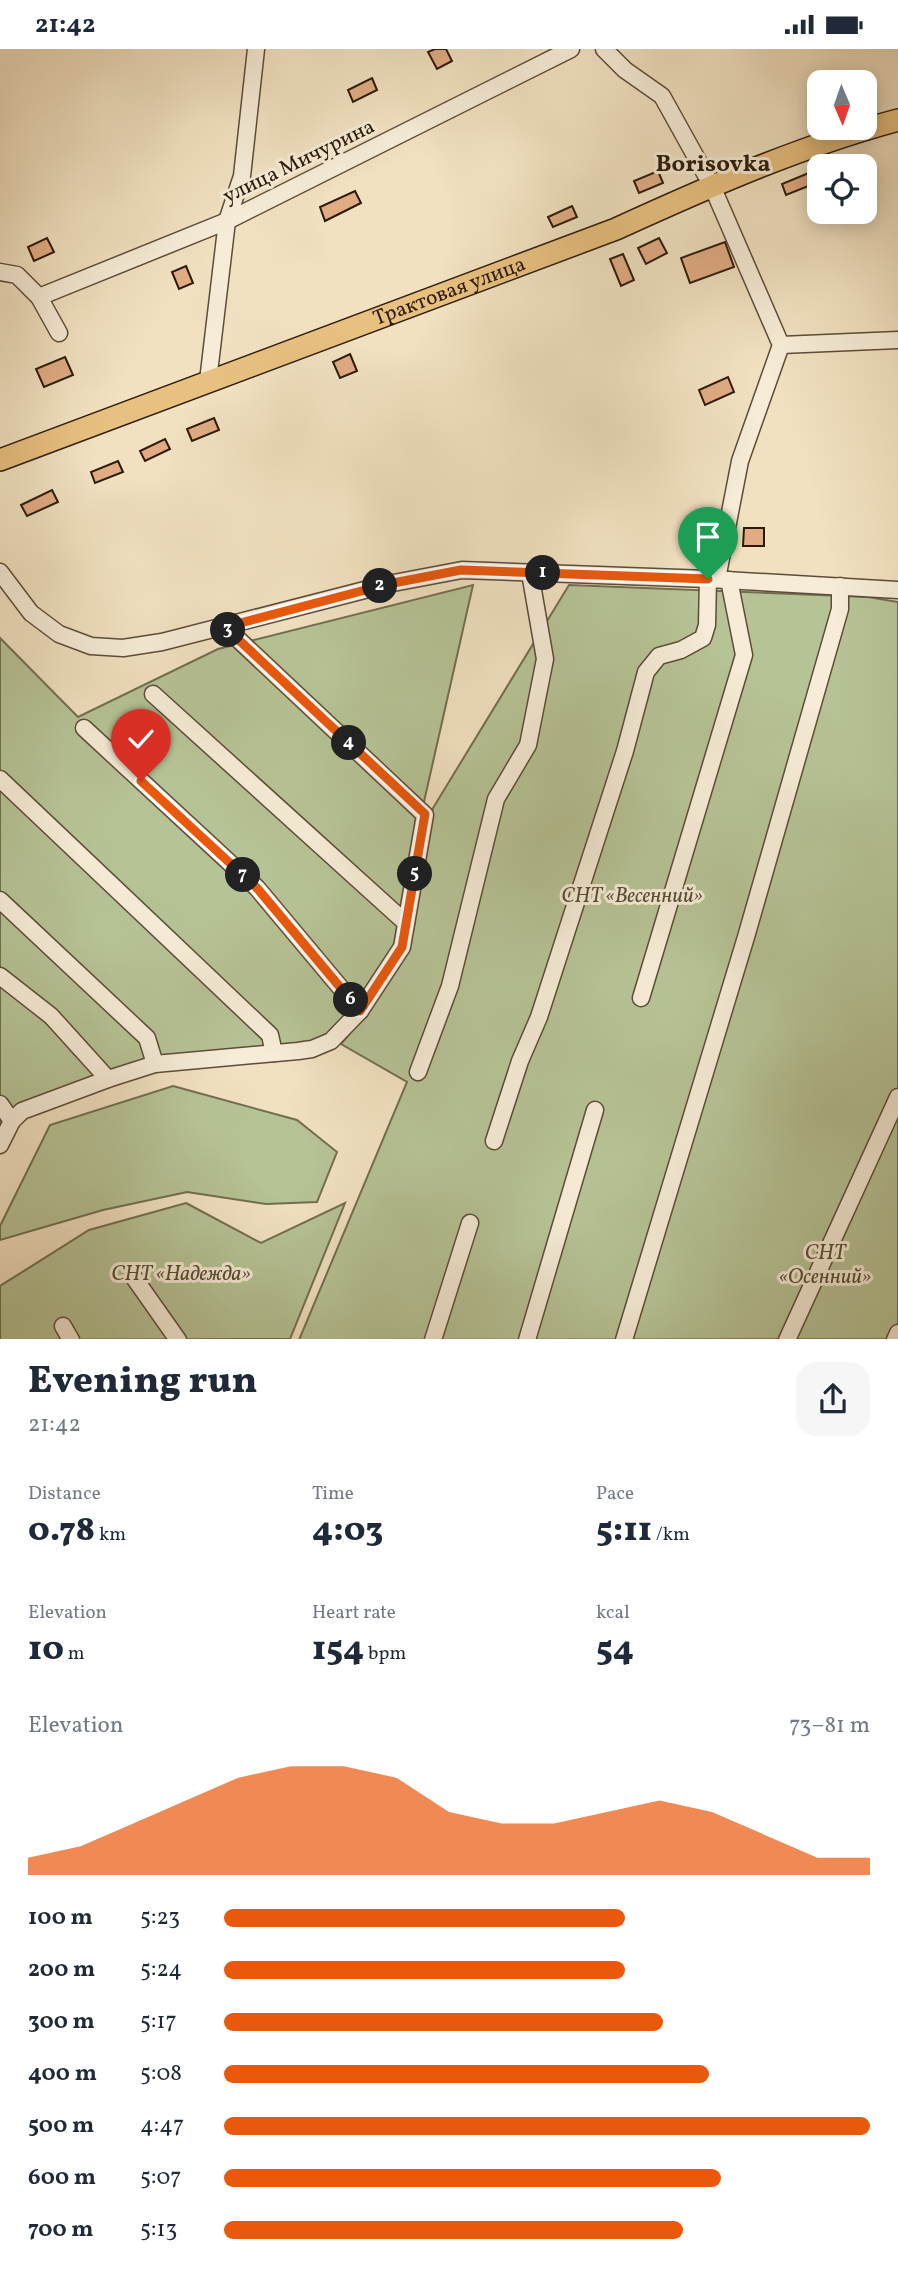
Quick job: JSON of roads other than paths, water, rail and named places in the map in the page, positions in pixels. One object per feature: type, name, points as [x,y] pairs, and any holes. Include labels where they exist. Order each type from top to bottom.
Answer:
[{"type":"main road","name":"Трактовая улица","points":[[0,460],[616,229],[712,186],[853,132],[898,120]]},
{"type":"street","points":[[208,381],[227,221],[242,176],[256,49]]},
{"type":"street","name":"улица Мичурина","points":[[39,297],[227,221],[571,49]]},
{"type":"street","points":[[494,1141],[520,1061],[539,1017],[616,778],[646,672],[659,656],[681,650],[703,638],[718,579],[740,461],[781,345],[712,186],[662,96],[625,70],[604,49]]},
{"type":"street","points":[[0,272],[17,275],[39,297],[59,333]]},
{"type":"street","points":[[781,345],[898,340]]},
{"type":"street","points":[[0,572],[31,613],[59,634],[91,646],[123,648],[162,642],[388,584],[461,570],[718,579],[898,590]]},
{"type":"street","points":[[418,1072],[450,986],[496,799],[528,745],[545,659],[530,573]]},
{"type":"street","points":[[641,998],[744,655],[718,579]]},
{"type":"street","points":[[624,1339],[746,937],[840,609],[840,586]]},
{"type":"street","points":[[0,1145],[12,1121],[22,1111],[155,1064],[312,1049],[331,1041],[360,1011],[402,947],[425,814],[225,627]]},
{"type":"street","points":[[153,694],[407,923]]},
{"type":"street","points":[[84,728],[257,888],[360,1011]]},
{"type":"street","points":[[0,779],[270,1035],[274,1053]]},
{"type":"street","points":[[0,900],[147,1038],[155,1064]]},
{"type":"street","points":[[0,976],[51,1016],[108,1079]]},
{"type":"street","points":[[787,1339],[898,1097]]},
{"type":"street","points":[[0,1104],[12,1121]]},
{"type":"street","points":[[527,1339],[595,1110]]},
{"type":"street","points":[[433,1339],[470,1223]]},
{"type":"street","points":[[135,1279],[178,1339]]},
{"type":"street","points":[[895,1339],[898,1333]]},
{"type":"district","name":"Borisovka","points":[[713,165]]},
{"type":"park label","name":"СНТ «Весенний»","points":[[632,896]]},
{"type":"park label","name":"СНТ «Осенний»","points":[[825,1265]]},
{"type":"park label","name":"СНТ «Надежда»","points":[[181,1274]]}]
